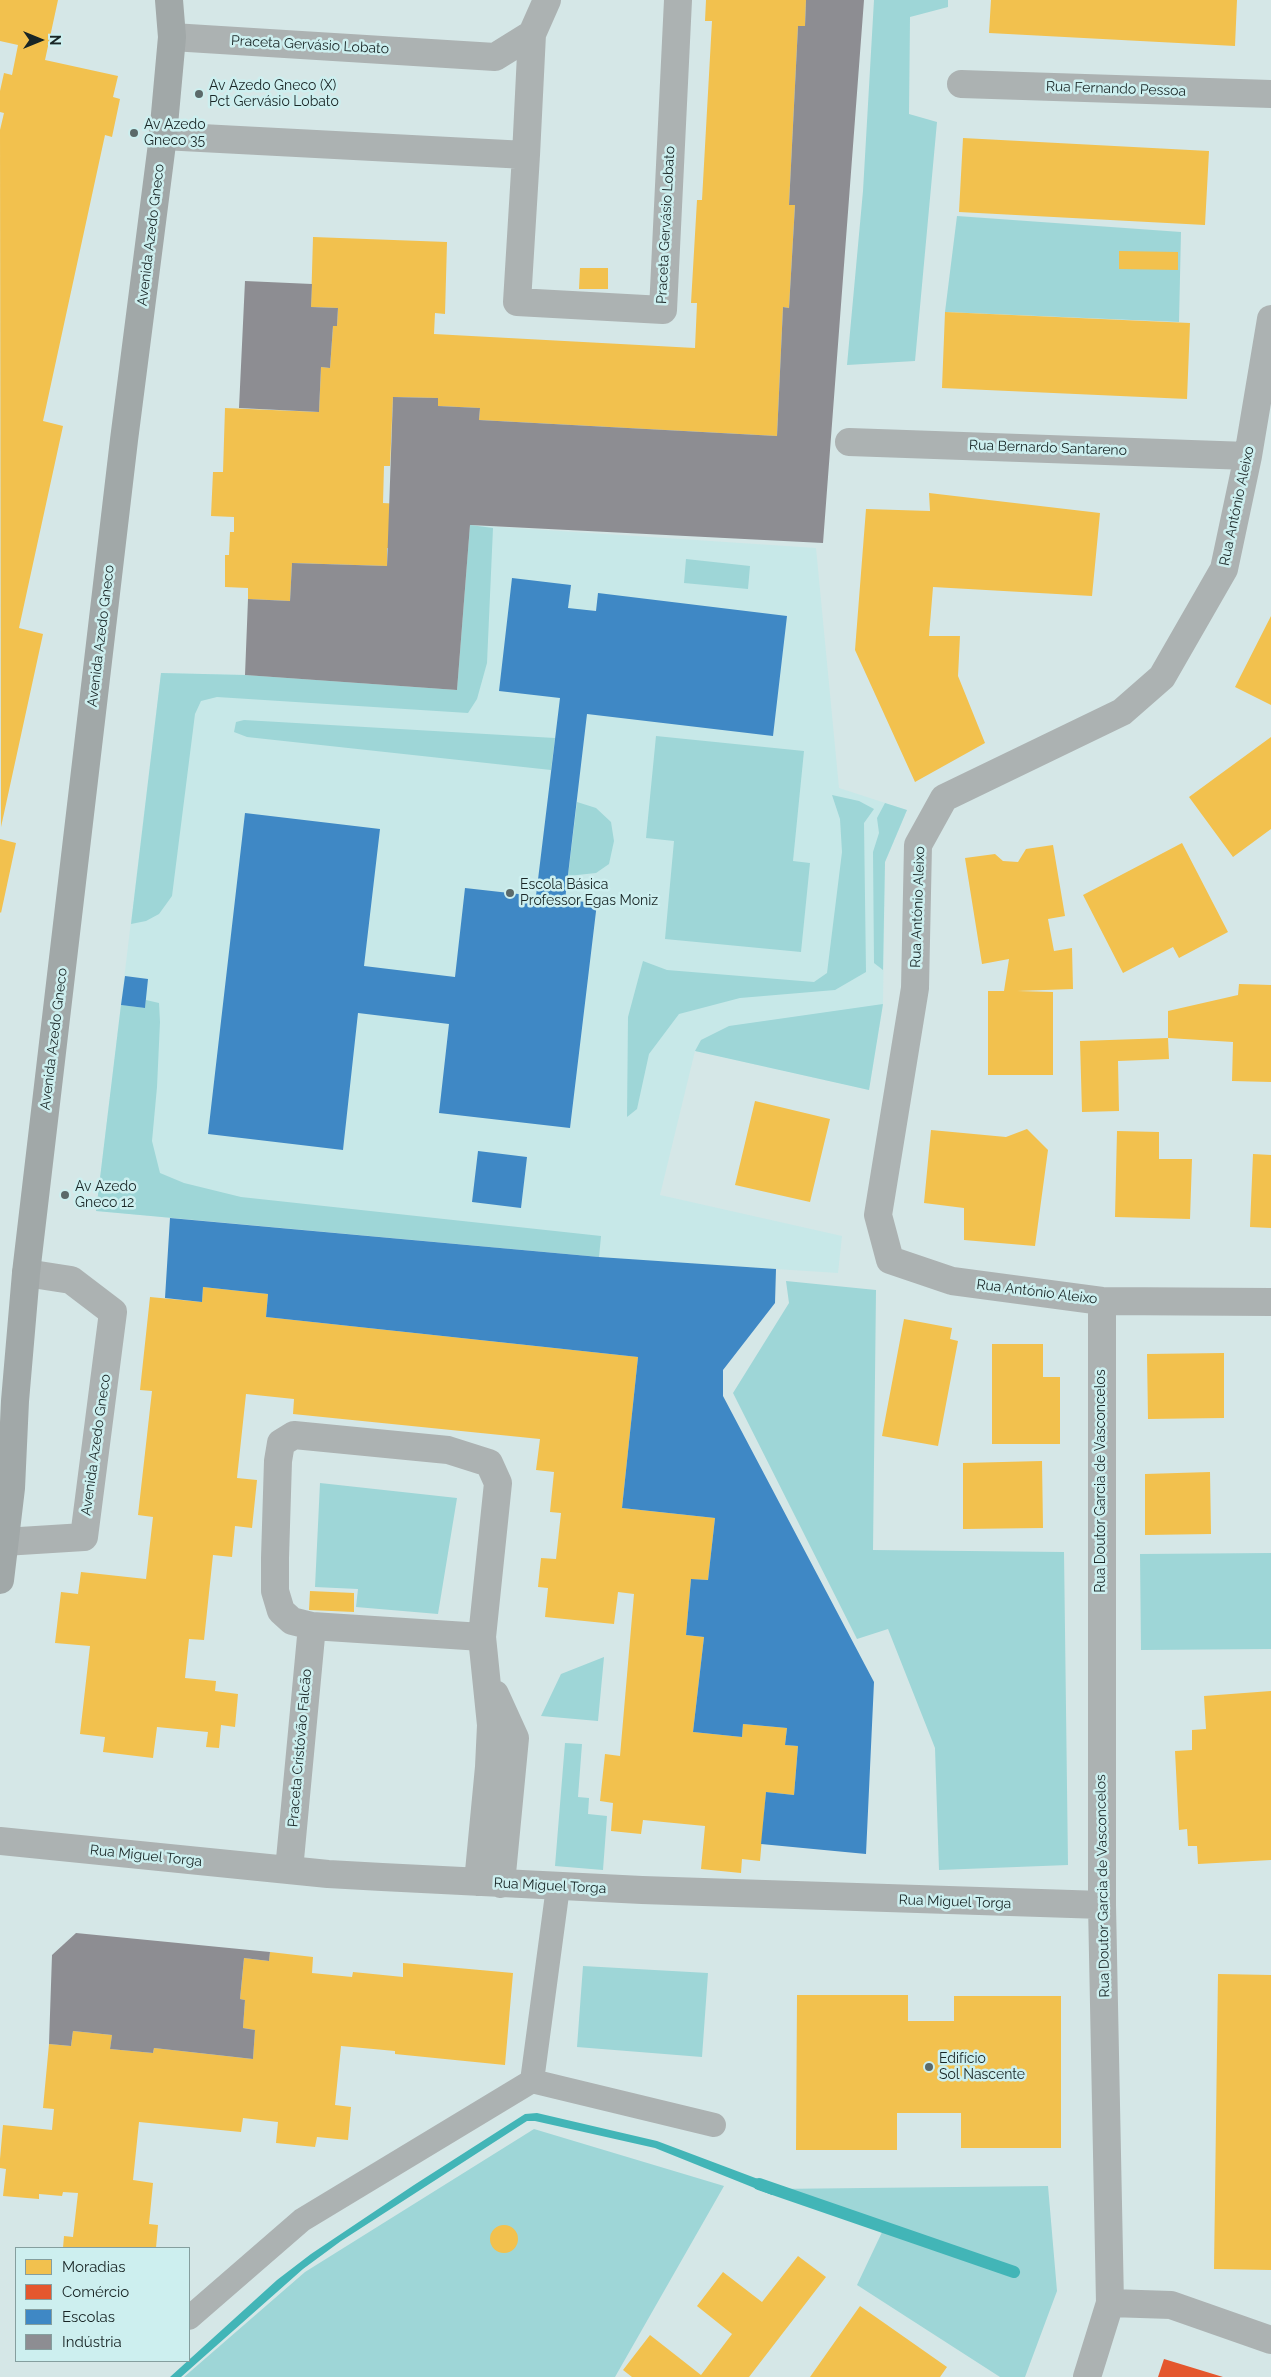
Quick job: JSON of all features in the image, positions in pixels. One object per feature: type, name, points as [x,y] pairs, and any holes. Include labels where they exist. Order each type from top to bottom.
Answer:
[{"type":"street","name":"Avenida Azedo Gneco","points":[[0,1580],[4,1542],[5,1488],[26,1273],[124,440],[163,136],[172,37],[169,0]]},
{"type":"street","name":"Praceta Gervásio Lobato","points":[[547,0],[532,34],[517,302],[663,310],[678,0]]},
{"type":"street","name":"Praceta Gervásio Lobato","points":[[172,37],[495,57],[532,34]]},
{"type":"street","name":"Rua Fernando Pessoa","points":[[961,84],[1271,94]]},
{"type":"street","points":[[163,136],[526,155]]},
{"type":"street","name":"Rua António Aleixo","points":[[1271,319],[1248,456],[1224,569],[1162,677],[1122,712],[944,798],[918,845],[916,988],[878,1215],[890,1260],[952,1281],[1102,1301],[1271,1302]]},
{"type":"street","name":"Rua Bernardo Santareno","points":[[849,442],[1248,456]]},
{"type":"street","name":"Avenida Azedo Gneco","points":[[4,1542],[84,1536],[113,1312],[71,1280],[26,1273]]},
{"type":"street","name":"Rua Doutor Garcia de Vasconcelos","points":[[1087,2377],[1110,2303],[1102,1905],[1102,1301]]},
{"type":"street","points":[[482,1637],[312,1626],[292,1621],[281,1611],[275,1591],[278,1461],[281,1442],[294,1435],[448,1450],[489,1463],[498,1483],[482,1637],[491,1726],[489,1767],[490,1883]]},
{"type":"street","name":"Praceta Cristóvão Falcão","points":[[289,1870],[312,1626]]},
{"type":"street","name":"Rua Miguel Torga","points":[[0,1841],[289,1870],[558,1887],[860,1899],[1102,1905]]},
{"type":"street","points":[[1110,2303],[1171,2305],[1271,2340]]},
{"type":"lane","points":[[532,2081],[558,1887]]},
{"type":"lane","points":[[190,2317],[302,2220],[532,2081],[714,2125]]},
{"type":"shaded area","points":[[874,0],[948,0],[948,7],[910,17],[909,114],[937,122],[915,361],[847,365],[863,191]]},
{"type":"shaded area","points":[[957,216],[1181,232],[1179,322],[945,312]]},
{"type":"shaded area","name":"Escola Básica Professor Egas Moniz","points":[[470,525],[816,548],[839,788],[907,810],[885,862],[883,1004],[869,1090],[695,1051],[660,1195],[842,1236],[838,1273],[636,1260],[96,1211],[161,673],[245,675],[457,690]]},
{"type":"shaded area","points":[[470,525],[493,528],[487,663],[477,699],[468,713],[217,697],[201,701],[195,714],[172,896],[159,914],[146,921],[131,924],[161,673],[245,675],[457,690]]},
{"type":"shaded area","points":[[686,559],[750,566],[748,589],[684,583]]},
{"type":"shaded area","points":[[244,720],[555,738],[551,770],[247,737],[234,732],[236,722]]},
{"type":"shaded area","points":[[656,736],[804,751],[793,861],[810,863],[801,952],[665,939],[674,841],[646,838]]},
{"type":"shaded area","points":[[832,795],[859,801],[874,809],[864,823],[866,972],[835,990],[740,998],[679,1014],[649,1054],[637,1109],[627,1117],[628,1017],[643,961],[667,970],[814,982],[827,973],[842,852],[840,819]]},
{"type":"shaded area","points":[[577,802],[596,808],[611,822],[614,841],[609,864],[596,873],[568,876]]},
{"type":"shaded area","points":[[885,803],[907,810],[885,862],[883,970],[874,963],[873,852],[879,833],[877,818]]},
{"type":"shaded area","points":[[146,1000],[159,1003],[157,1087],[152,1141],[160,1173],[184,1183],[241,1197],[601,1236],[599,1257],[96,1211],[121,1005],[145,1008]]},
{"type":"shaded area","points":[[883,1004],[869,1090],[695,1051],[701,1040],[729,1026]]},
{"type":"shaded area","points":[[786,1281],[876,1290],[873,1550],[1064,1552],[1068,1865],[939,1870],[935,1748],[888,1629],[857,1639],[733,1393],[789,1303]]},
{"type":"shaded area","points":[[320,1483],[457,1498],[438,1614],[356,1607],[358,1589],[315,1587]]},
{"type":"shaded area","points":[[1271,1553],[1271,1649],[1141,1650],[1140,1554]]},
{"type":"shaded area","points":[[604,1657],[598,1721],[541,1716],[561,1674]]},
{"type":"shaded area","points":[[565,1743],[582,1744],[578,1797],[589,1798],[588,1814],[607,1816],[603,1870],[555,1866]]},
{"type":"shaded area","points":[[583,1966],[708,1973],[702,2057],[577,2047]]},
{"type":"shaded area","points":[[534,2129],[724,2186],[615,2377],[184,2377],[305,2272]]},
{"type":"shaded area","points":[[1048,2186],[1057,2291],[1025,2377],[1000,2377],[857,2285],[884,2228],[772,2189]]},
{"type":"water","points":[[537,2113],[657,2141],[774,2185],[772,2195],[655,2148],[535,2121],[527,2121],[341,2241],[303,2269],[181,2377],[170,2377],[187,2362],[190,2362],[190,2359],[277,2280],[311,2254],[525,2114]]},
{"type":"building: Moradias","points":[[0,0],[58,0],[45,60],[118,76],[113,97],[120,99],[112,137],[105,135],[43,421],[63,426],[19,628],[43,634],[1,827],[0,130],[4,113],[0,112],[0,91],[4,73],[12,75],[18,45],[0,41]]},
{"type":"building: Moradias","points":[[706,0],[806,0],[805,26],[798,26],[789,205],[795,205],[789,308],[783,307],[777,436],[479,420],[480,408],[438,406],[438,398],[393,397],[390,466],[384,466],[383,503],[399,504],[398,549],[387,548],[387,566],[292,563],[290,601],[248,599],[248,588],[225,587],[225,555],[229,555],[230,532],[234,532],[234,517],[211,516],[213,472],[223,472],[225,408],[319,412],[321,367],[330,368],[333,326],[337,326],[338,308],[311,307],[313,237],[447,242],[445,314],[435,313],[434,334],[695,348],[697,303],[691,303],[697,200],[702,200],[712,21],[705,21]]},
{"type":"building: Moradias","points":[[991,0],[1237,0],[1235,46],[989,33]]},
{"type":"building: Moradias","points":[[963,138],[1209,151],[1205,225],[959,212]]},
{"type":"building: Moradias","points":[[1119,251],[1178,252],[1178,270],[1119,269]]},
{"type":"building: Moradias","points":[[580,268],[608,268],[608,289],[579,289]]},
{"type":"building: Moradias","points":[[945,312],[1190,323],[1187,399],[942,388]]},
{"type":"building: Moradias","points":[[929,493],[1100,513],[1092,596],[933,587],[929,636],[960,636],[958,676],[985,743],[915,782],[855,650],[866,509],[930,511]]},
{"type":"building: Moradias","points":[[1271,616],[1271,705],[1235,687]]},
{"type":"building: Moradias","points":[[1271,737],[1271,829],[1233,857],[1189,797]]},
{"type":"building: Moradias","points":[[0,839],[16,843],[1,913],[0,912]]},
{"type":"building: Moradias","points":[[1182,843],[1228,932],[1179,958],[1173,947],[1123,973],[1083,895]]},
{"type":"building: Moradias","points":[[1053,845],[1065,916],[1048,919],[1054,951],[1072,948],[1073,989],[1017,991],[1053,992],[1053,1075],[988,1075],[988,991],[1004,991],[1009,959],[982,964],[965,858],[995,854],[1003,861],[1018,862],[1026,849]]},
{"type":"building: Moradias","points":[[1239,984],[1271,985],[1271,1082],[1232,1081],[1233,1042],[1168,1038],[1168,1011],[1238,995]]},
{"type":"building: Moradias","points":[[1168,1038],[1169,1059],[1118,1061],[1119,1111],[1082,1112],[1080,1041]]},
{"type":"building: Moradias","points":[[755,1101],[830,1119],[810,1202],[735,1185]]},
{"type":"building: Moradias","points":[[1027,1129],[1048,1150],[1035,1246],[964,1240],[964,1208],[924,1203],[931,1130],[1006,1137]]},
{"type":"building: Moradias","points":[[1117,1131],[1159,1132],[1159,1159],[1192,1159],[1190,1219],[1115,1217]]},
{"type":"building: Moradias","points":[[1253,1154],[1271,1155],[1271,1228],[1250,1227]]},
{"type":"building: Moradias","points":[[203,1287],[268,1294],[266,1317],[638,1357],[622,1508],[715,1518],[708,1580],[691,1579],[686,1635],[704,1637],[693,1732],[742,1737],[743,1724],[787,1728],[785,1745],[798,1746],[794,1795],[766,1792],[760,1861],[742,1859],[741,1873],[701,1869],[705,1826],[643,1820],[641,1834],[611,1831],[613,1803],[600,1801],[605,1754],[620,1756],[634,1594],[618,1592],[614,1624],[545,1617],[548,1588],[538,1587],[541,1558],[556,1559],[561,1513],[550,1512],[554,1472],[536,1470],[540,1439],[293,1414],[294,1399],[246,1394],[237,1478],[257,1480],[252,1528],[235,1526],[232,1557],[213,1555],[204,1640],[189,1639],[185,1678],[216,1681],[215,1691],[238,1694],[235,1727],[221,1725],[219,1748],[206,1747],[208,1732],[157,1727],[153,1758],[103,1752],[105,1737],[80,1734],[90,1646],[55,1643],[61,1592],[78,1594],[81,1572],[146,1579],[153,1517],[138,1515],[152,1391],[140,1390],[150,1297],[202,1302]]},
{"type":"building: Moradias","points":[[904,1319],[952,1328],[950,1339],[958,1341],[938,1446],[882,1436]]},
{"type":"building: Moradias","points":[[992,1344],[1043,1344],[1043,1377],[1060,1377],[1060,1444],[992,1444]]},
{"type":"building: Moradias","points":[[1224,1353],[1224,1418],[1148,1419],[1147,1354]]},
{"type":"building: Moradias","points":[[1042,1461],[1043,1528],[963,1529],[963,1463]]},
{"type":"building: Moradias","points":[[1210,1472],[1211,1534],[1145,1535],[1145,1474]]},
{"type":"building: Moradias","points":[[310,1591],[354,1593],[354,1612],[309,1610]]},
{"type":"building: Moradias","points":[[1271,1691],[1271,1860],[1198,1864],[1197,1846],[1188,1846],[1187,1829],[1179,1830],[1175,1751],[1192,1750],[1192,1730],[1206,1729],[1204,1696]]},
{"type":"building: Moradias","points":[[270,1952],[313,1957],[312,1973],[352,1977],[353,1972],[403,1977],[403,1963],[513,1973],[505,2065],[395,2054],[395,2051],[341,2046],[335,2105],[351,2107],[348,2140],[317,2137],[315,2147],[276,2143],[278,2122],[243,2118],[241,2132],[139,2122],[133,2180],[153,2183],[149,2224],[158,2225],[156,2247],[63,2247],[64,2236],[73,2237],[78,2193],[63,2192],[62,2196],[39,2194],[39,2199],[3,2196],[6,2169],[0,2168],[0,2159],[3,2125],[52,2130],[54,2109],[43,2108],[49,2044],[71,2046],[73,2031],[112,2035],[110,2049],[153,2053],[154,2048],[253,2059],[255,2030],[243,2028],[245,2000],[240,1999],[244,1958],[269,1961]]},
{"type":"building: Moradias","points":[[1218,1974],[1271,1975],[1271,2270],[1214,2269]]},
{"type":"building: Moradias","name":"Edifício Sol Nascente","points":[[797,1995],[908,1995],[908,2021],[954,2021],[954,1996],[1061,1996],[1061,2148],[961,2148],[961,2113],[897,2113],[897,2150],[796,2150]]},
{"type":"building: Moradias","points":[[504,2225],[514,2229],[518,2239],[514,2249],[504,2253],[494,2249],[490,2239],[494,2229]]},
{"type":"building: Moradias","points":[[798,2256],[826,2277],[749,2377],[632,2377],[623,2370],[650,2335],[701,2375],[732,2334],[697,2306],[723,2272],[762,2302]]},
{"type":"building: Moradias","points":[[860,2306],[947,2367],[940,2377],[810,2377]]},
{"type":"building: Comércio","points":[[1164,2359],[1223,2377],[1158,2377]]},
{"type":"building: Escolas","points":[[512,578],[571,585],[568,608],[596,611],[598,593],[787,616],[773,736],[587,714],[565,900],[597,903],[570,1128],[439,1113],[449,1024],[358,1013],[343,1150],[208,1134],[245,813],[380,829],[364,966],[455,977],[465,888],[536,896],[560,698],[499,691]]},
{"type":"building: Escolas","points":[[125,976],[148,979],[145,1008],[121,1005]]},
{"type":"building: Escolas","points":[[478,1151],[527,1157],[521,1208],[472,1202]]},
{"type":"building: Escolas","points":[[170,1218],[599,1257],[776,1269],[775,1303],[723,1370],[723,1396],[874,1682],[866,1854],[761,1844],[766,1792],[794,1795],[798,1746],[785,1745],[787,1728],[743,1724],[742,1737],[693,1732],[704,1637],[686,1635],[691,1579],[708,1580],[715,1518],[622,1508],[638,1357],[266,1317],[268,1294],[203,1287],[202,1302],[165,1298]]},
{"type":"building: Indústria","points":[[806,0],[864,0],[823,543],[470,525],[457,690],[245,675],[248,599],[290,601],[292,563],[387,566],[393,397],[438,398],[438,406],[480,408],[479,420],[777,436],[783,307],[789,308],[795,205],[789,205],[798,26],[805,26]]},
{"type":"building: Indústria","points":[[245,281],[312,284],[311,307],[338,308],[337,326],[333,326],[330,368],[321,367],[319,412],[239,408]]},
{"type":"building: Indústria","points":[[76,1933],[270,1952],[269,1961],[244,1958],[240,1999],[245,2000],[243,2028],[255,2030],[253,2059],[154,2048],[153,2053],[110,2049],[112,2035],[73,2031],[71,2046],[49,2044],[52,1955]]},
{"type":"waterway","points":[[759,2184],[1014,2272]]},
{"type":"place","name":"Av Azedo Gneco (X) Pct Gervásio Lobato","points":[[199,94]]},
{"type":"place","name":"Av Azedo Gneco 35","points":[[134,133]]},
{"type":"place","name":"Escola Básica Professor Egas Moniz","points":[[510,893]]},
{"type":"place","name":"Av Azedo Gneco 12","points":[[65,1195]]},
{"type":"place","name":"Edifício Sol Nascente","points":[[929,2067]]}]
